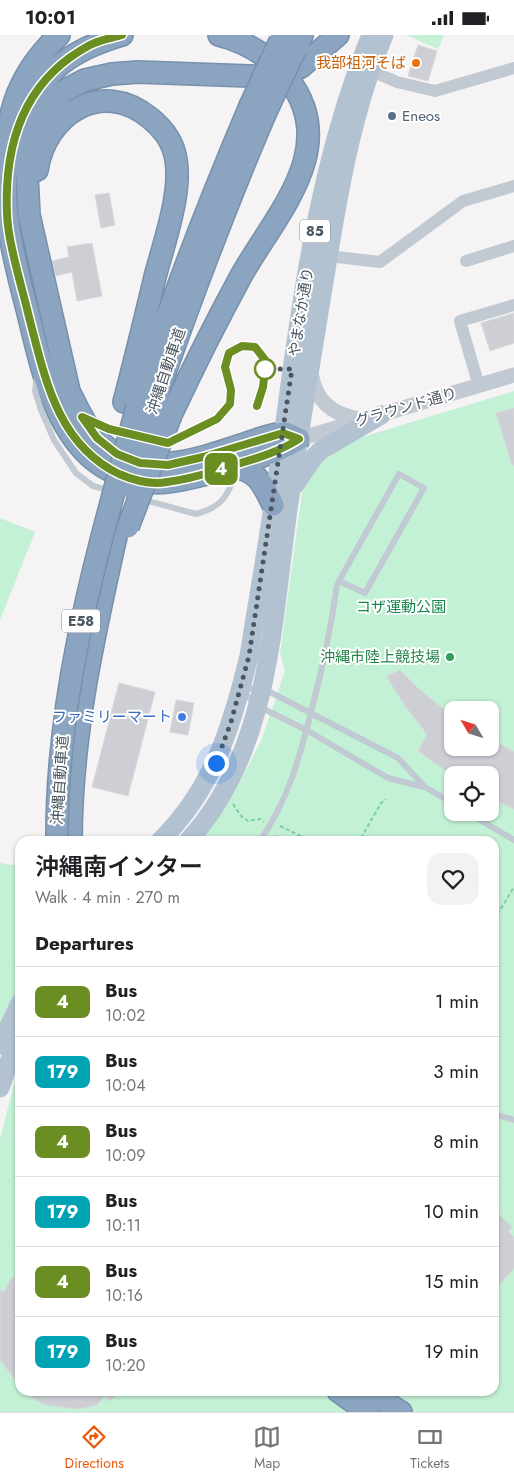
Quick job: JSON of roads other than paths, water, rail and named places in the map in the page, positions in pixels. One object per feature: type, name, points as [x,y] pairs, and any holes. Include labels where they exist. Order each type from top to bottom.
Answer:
[{"type":"highway","points":[[59,35],[42,52],[23,80],[11,115],[6,215],[40,361],[50,393],[64,423],[83,449],[102,465],[133,480],[166,483],[246,469],[254,474],[281,500]]},
{"type":"highway","points":[[7,166],[21,117],[40,84],[64,61],[91,44],[122,35]]},
{"type":"highway","points":[[146,409],[203,345],[248,263],[297,185],[307,154],[308,119],[299,93],[277,65],[255,48],[219,35]]},
{"type":"highway","points":[[288,441],[168,465],[140,463],[117,454],[97,438],[82,417],[69,391],[30,215],[26,155],[33,127],[46,107],[64,91],[85,80],[288,51],[301,67],[338,35]]},
{"type":"highway","name":"沖縄自動車道","points":[[71,836],[71,805],[76,751],[92,642],[146,409],[163,322],[210,199],[288,51]]},
{"type":"highway","points":[[30,215],[39,157],[48,135],[62,118],[79,107],[98,101],[120,102],[144,113],[164,129],[175,151],[177,176],[146,409],[128,527],[76,751]]},
{"type":"highway","name":"沖縄自動車道","points":[[56,836],[60,751],[69,681],[96,527],[146,409]]},
{"type":"highway","points":[[232,471],[288,441]]},
{"type":"highway","points":[[345,1396],[367,1412]]},
{"type":"highway","points":[[376,1396],[401,1412]]},
{"type":"main road","name":"やまなか通り","points":[[192,836],[225,791],[251,728],[260,697],[288,441],[320,205],[345,105],[370,35]]},
{"type":"main road","name":"やまなか通り","points":[[288,441],[310,368],[346,154],[369,71],[384,35]]},
{"type":"main road","points":[[281,500],[321,450],[381,415]]},
{"type":"main road","name":"やまなか通り","points":[[164,836],[194,801],[216,763],[241,689],[281,500]]},
{"type":"main road","points":[[0,1087],[13,1034]]},
{"type":"street","points":[[369,71],[397,82],[435,91],[514,68]]},
{"type":"street","points":[[328,255],[380,262],[463,201],[514,186]]},
{"type":"street","points":[[466,261],[514,246]]},
{"type":"street","points":[[480,386],[460,321],[514,305]]},
{"type":"street","points":[[310,368],[312,382],[325,405],[343,417],[363,420]]},
{"type":"street","name":"グラウンド通り","points":[[288,441],[514,375]]},
{"type":"lane","points":[[82,417],[109,429],[168,443],[217,419],[230,404],[231,390],[225,367],[229,353],[242,346],[255,347],[266,361],[263,387],[257,406]]},
{"type":"lane","points":[[40,361],[35,391],[41,410],[54,440],[76,473],[93,487],[196,514],[213,509],[228,494],[232,471]]},
{"type":"lane","points":[[264,836],[270,827],[294,777],[308,731],[330,634],[339,581],[399,474],[424,488],[364,593],[339,581]]},
{"type":"lane","points":[[241,689],[260,697],[311,712],[398,758],[425,787],[444,798]]},
{"type":"lane","points":[[241,689],[260,697],[308,731],[388,778],[425,787]]},
{"type":"lane","points":[[482,821],[514,840]]},
{"type":"lane","points":[[499,1116],[514,1120]]},
{"type":"place","name":"我部祖河そば","points":[[416,63]]},
{"type":"place","name":"Eneos","points":[[392,116]]},
{"type":"place","name":"沖縄市陸上競技場","points":[[450,657]]},
{"type":"place","name":"ファミリーマート","points":[[182,717]]},
{"type":"park label","name":"コザ運動公園","points":[[401,607]]}]
